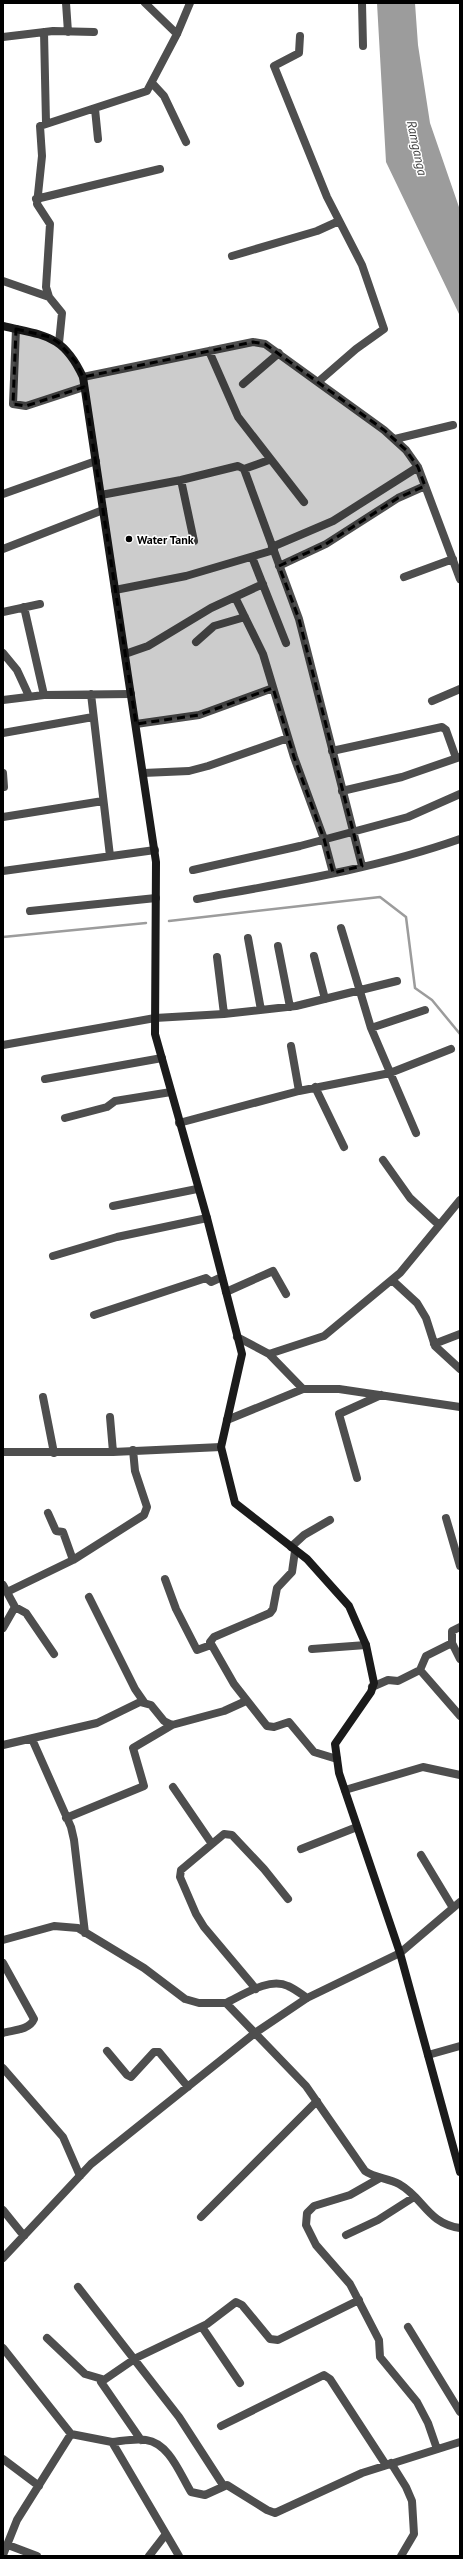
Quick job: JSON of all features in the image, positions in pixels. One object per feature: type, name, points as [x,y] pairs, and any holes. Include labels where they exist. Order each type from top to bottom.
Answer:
[{"type":"street","points":[[66,3],[68,32]]},
{"type":"street","points":[[145,3],[178,34]]},
{"type":"street","points":[[60,343],[62,313],[48,296],[46,287],[50,224],[39,209],[36,199],[42,156],[40,126],[147,91],[178,34],[190,3]]},
{"type":"street","points":[[362,3],[364,46]]},
{"type":"street","points":[[44,32],[46,123]]},
{"type":"street","points":[[3,37],[44,32],[94,32]]},
{"type":"street","points":[[300,36],[299,53],[274,66],[327,197],[362,265],[384,329],[356,349],[318,382]]},
{"type":"street","points":[[152,83],[164,96],[186,142]]},
{"type":"street","points":[[95,109],[98,139]]},
{"type":"street","points":[[36,199],[160,169]]},
{"type":"street","points":[[232,256],[316,231],[340,221]]},
{"type":"street","points":[[3,281],[48,296]]},
{"type":"street","points":[[3,326],[50,337],[60,343],[72,357],[83,377],[155,850],[155,1034],[197,1189],[207,1218],[242,1354],[221,1447],[235,1503],[307,1559],[349,1606],[366,1645],[374,1682],[334,1744],[345,1790],[400,1953],[460,2172]]},
{"type":"street","points":[[16,329],[13,404],[26,406],[84,387]]},
{"type":"street","points":[[83,377],[253,342],[265,344],[394,439],[406,450],[418,467],[460,579]]},
{"type":"street","points":[[209,351],[238,417],[269,460],[304,502]]},
{"type":"street","points":[[243,384],[279,353]]},
{"type":"street","points":[[394,439],[454,425]]},
{"type":"street","points":[[244,469],[269,460]]},
{"type":"street","points":[[3,494],[96,461]]},
{"type":"street","points":[[101,495],[181,480],[238,466],[244,469],[299,619],[362,866]]},
{"type":"street","points":[[115,590],[186,576],[252,557],[273,549],[333,521],[418,467]]},
{"type":"street","points":[[181,480],[194,541]]},
{"type":"street","points":[[279,566],[326,544],[398,498],[425,486]]},
{"type":"street","points":[[3,549],[103,510]]},
{"type":"street","points":[[252,557],[286,643]]},
{"type":"street","points":[[404,577],[453,559]]},
{"type":"street","points":[[125,654],[154,643],[195,617],[263,584]]},
{"type":"street","points":[[235,597],[262,654],[288,738],[324,839],[333,873]]},
{"type":"street","points":[[3,612],[40,604]]},
{"type":"street","points":[[24,607],[44,695]]},
{"type":"street","points":[[196,642],[214,626],[245,617]]},
{"type":"street","points":[[3,653],[17,670],[28,696]]},
{"type":"street","points":[[136,724],[198,715],[273,688]]},
{"type":"street","points":[[432,701],[460,689]]},
{"type":"street","points":[[91,694],[110,856]]},
{"type":"street","points":[[3,700],[44,695],[131,694]]},
{"type":"street","points":[[3,733],[94,717]]},
{"type":"street","points":[[332,751],[442,727],[446,730],[458,758],[402,777],[342,791]]},
{"type":"street","points":[[143,773],[189,771],[208,766],[288,738]]},
{"type":"street","points":[[3,773],[4,787]]},
{"type":"street","points":[[193,870],[324,839],[408,817],[460,794]]},
{"type":"street","points":[[3,817],[103,801]]},
{"type":"street","points":[[197,899],[333,873],[460,839]]},
{"type":"street","points":[[3,871],[155,850]]},
{"type":"street","points":[[30,911],[156,898]]},
{"type":"street","points":[[340,928],[371,1028],[416,1133]]},
{"type":"street","points":[[248,938],[261,1010]]},
{"type":"street","points":[[278,946],[290,1007]]},
{"type":"street","points":[[314,956],[326,999]]},
{"type":"street","points":[[217,957],[224,1014]]},
{"type":"street","points":[[3,1045],[155,1018],[224,1014],[290,1007],[397,981]]},
{"type":"street","points":[[371,1028],[425,1010]]},
{"type":"street","points":[[291,1046],[299,1091]]},
{"type":"street","points":[[179,1123],[315,1087],[390,1073],[451,1049]]},
{"type":"street","points":[[44,1079],[162,1058]]},
{"type":"street","points":[[315,1087],[344,1147]]},
{"type":"street","points":[[65,1118],[107,1107],[115,1102],[171,1092]]},
{"type":"street","points":[[383,1160],[410,1198],[439,1225]]},
{"type":"street","points":[[113,1206],[197,1189]]},
{"type":"street","points":[[269,1354],[324,1336],[392,1280],[460,1200]]},
{"type":"street","points":[[53,1256],[117,1237],[207,1218]]},
{"type":"street","points":[[226,1292],[273,1271],[286,1294]]},
{"type":"street","points":[[94,1314],[206,1278],[211,1282],[222,1277]]},
{"type":"street","points":[[392,1280],[422,1311],[434,1344],[460,1369]]},
{"type":"street","points":[[434,1344],[460,1334]]},
{"type":"street","points":[[237,1337],[269,1354],[303,1389]]},
{"type":"street","points":[[227,1420],[303,1389],[339,1389],[460,1407]]},
{"type":"street","points":[[357,1478],[339,1414],[382,1395]]},
{"type":"street","points":[[43,1398],[54,1453]]},
{"type":"street","points":[[110,1417],[113,1452]]},
{"type":"street","points":[[3,1452],[113,1452],[221,1447]]},
{"type":"street","points":[[54,1654],[26,1613],[14,1607],[5,1588],[73,1560],[147,1511],[135,1471],[133,1450]]},
{"type":"street","points":[[48,1513],[56,1532],[63,1532],[73,1560]]},
{"type":"street","points":[[446,1518],[460,1566]]},
{"type":"street","points":[[330,1520],[304,1534],[294,1549],[292,1572],[277,1588],[270,1613],[214,1637],[211,1639],[211,1645],[246,1701],[267,1726],[274,1728],[289,1722],[314,1752],[337,1759]]},
{"type":"street","points":[[165,1579],[176,1608],[197,1650],[211,1645]]},
{"type":"street","points":[[89,1597],[133,1685],[144,1702],[151,1705],[164,1721],[172,1725]]},
{"type":"street","points":[[3,1628],[14,1607]]},
{"type":"street","points":[[460,1628],[452,1631],[452,1643],[460,1659]]},
{"type":"street","points":[[372,1687],[388,1680],[398,1681],[420,1670],[426,1656],[452,1643]]},
{"type":"street","points":[[312,1649],[366,1645]]},
{"type":"street","points":[[420,1670],[460,1716]]},
{"type":"street","points":[[66,1818],[144,1786],[133,1748],[172,1725],[224,1711],[246,1701]]},
{"type":"street","points":[[3,1746],[97,1723],[144,1702]]},
{"type":"street","points":[[32,1739],[74,1840],[85,1933]]},
{"type":"street","points":[[345,1790],[423,1767],[460,1775]]},
{"type":"street","points":[[173,1787],[212,1844]]},
{"type":"street","points":[[301,1849],[357,1827]]},
{"type":"street","points":[[256,1989],[204,1927],[196,1914],[180,1876],[181,1870],[224,1834],[232,1835],[264,1869],[288,1899]]},
{"type":"street","points":[[421,1855],[453,1908]]},
{"type":"street","points":[[3,2258],[91,2164],[255,2033],[307,1998],[400,1953],[460,1902]]},
{"type":"street","points":[[3,1940],[54,1926],[78,1928],[144,1968],[185,1999],[199,2003],[226,2003],[256,1989],[274,1984],[287,1985],[307,1998]]},
{"type":"street","points":[[3,1963],[34,2019],[32,2022],[14,2032],[3,2033]]},
{"type":"street","points":[[226,2003],[306,2086],[365,2171],[398,2184],[414,2197],[440,2223],[460,2228]]},
{"type":"street","points":[[428,2055],[460,2046]]},
{"type":"street","points":[[107,2051],[127,2075],[131,2077],[154,2052],[159,2052],[188,2087]]},
{"type":"street","points":[[3,2068],[63,2137],[80,2176]]},
{"type":"street","points":[[201,2217],[317,2101]]},
{"type":"street","points":[[380,2178],[350,2195],[314,2206],[306,2217],[306,2226],[319,2250],[346,2277],[379,2340],[380,2357],[417,2402],[428,2423],[437,2449]]},
{"type":"street","points":[[346,2235],[378,2220],[414,2197]]},
{"type":"street","points":[[3,2210],[24,2236]]},
{"type":"street","points":[[78,2287],[136,2358],[179,2417],[223,2485]]},
{"type":"street","points":[[47,2338],[84,2374],[102,2379],[136,2358],[202,2327],[232,2304],[239,2303],[270,2338],[280,2340],[359,2300]]},
{"type":"street","points":[[202,2327],[240,2383]]},
{"type":"street","points":[[408,2327],[460,2412]]},
{"type":"street","points":[[3,2348],[71,2434],[112,2442],[141,2440],[155,2442],[163,2447],[191,2492],[205,2495],[223,2485],[232,2486],[267,2510],[275,2513],[362,2473],[460,2442]]},
{"type":"street","points":[[221,2426],[324,2375],[330,2379],[388,2464],[406,2487],[412,2502],[414,2534],[401,2556]]},
{"type":"street","points":[[102,2379],[101,2382],[141,2440]]},
{"type":"street","points":[[3,2555],[17,2520],[71,2434]]},
{"type":"street","points":[[112,2442],[179,2556]]},
{"type":"street","points":[[3,2459],[39,2486]]},
{"type":"street","points":[[149,2556],[166,2534]]},
{"type":"street","points":[[8,2545],[37,2556]]},
{"type":"highlighted area","points":[[16,329],[50,337],[59,343],[76,362],[83,377],[253,342],[265,344],[384,430],[406,450],[418,467],[425,486],[398,498],[326,544],[279,566],[299,619],[362,866],[333,873],[324,839],[294,757],[273,688],[199,715],[136,724],[84,387],[26,406],[13,404]]},
{"type":"water","name":"Ramganga","points":[[377,3],[415,3],[418,45],[430,123],[460,210],[460,316],[386,162]]},
{"type":"waterway","points":[[169,921],[380,897],[406,917],[415,988],[432,1000],[460,1034]]},
{"type":"waterway","points":[[3,937],[146,923]]},
{"type":"place","name":"Water Tank","points":[[129,539]]}]
